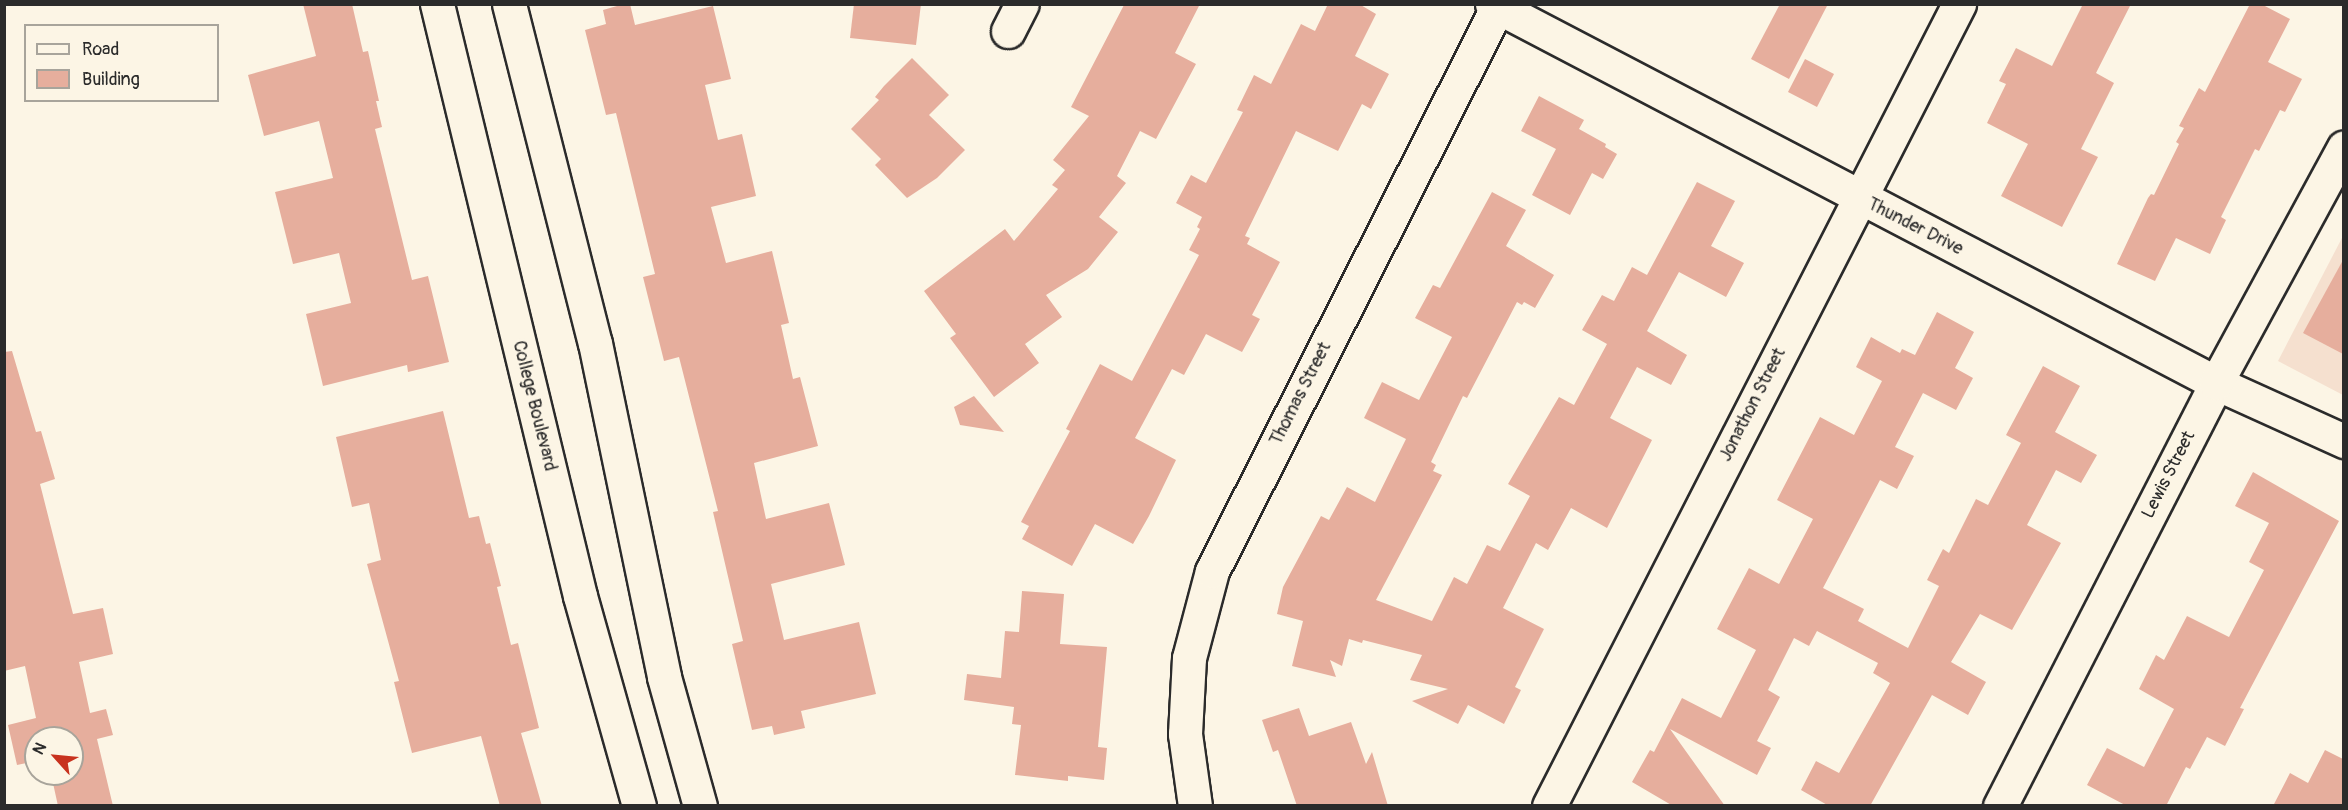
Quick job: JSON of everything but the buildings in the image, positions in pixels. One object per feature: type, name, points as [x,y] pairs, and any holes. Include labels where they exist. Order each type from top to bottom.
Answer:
[{"type":"street","name":"College Boulevard","points":[[437,4],[580,596],[639,806]]},
{"type":"street","points":[[508,4],[595,344],[664,677],[700,806]]},
{"type":"street","name":"Jonathon Street","points":[[1549,806],[1858,197],[1959,4]]},
{"type":"street","name":"Thunder Drive","points":[[1496,5],[2216,383],[2343,441]]},
{"type":"street","name":"Thomas Street","points":[[1195,806],[1185,734],[1190,658],[1212,571],[1496,5]]},
{"type":"street","name":"Lewis Street","points":[[2000,806],[2216,383],[2343,147]]},
{"type":"shaded area","points":[[2343,236],[2343,395],[2278,361]]}]
